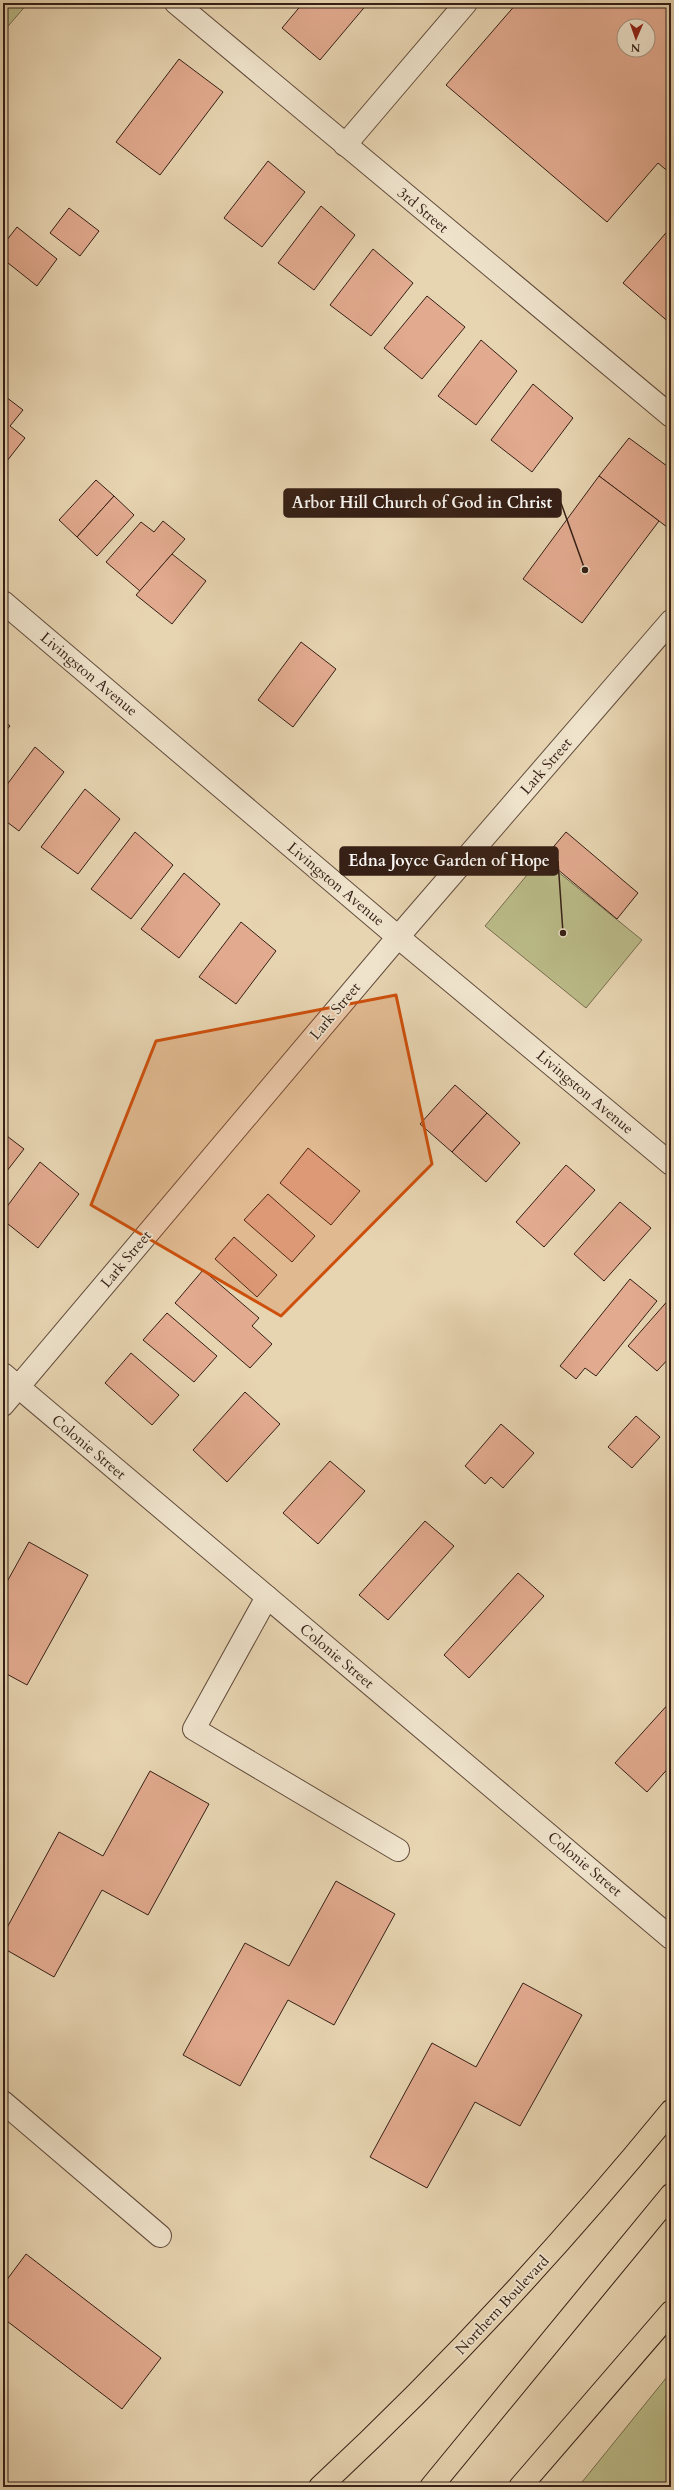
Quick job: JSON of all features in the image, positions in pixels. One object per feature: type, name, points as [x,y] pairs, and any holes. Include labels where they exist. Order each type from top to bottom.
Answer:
[{"type":"main road","name":"Northern Boulevard","points":[[320,2487],[461,2350],[550,2253],[671,2111]]},
{"type":"main road","points":[[431,2487],[671,2195]]},
{"type":"main road","points":[[520,2487],[671,2312]]},
{"type":"street","name":"3rd Street","points":[[176,3],[345,146],[671,416]]},
{"type":"street","points":[[345,146],[466,3]]},
{"type":"street","name":"Livingston Avenue","points":[[3,602],[398,937],[671,1164]]},
{"type":"street","name":"Lark Street","points":[[3,1405],[11,1380],[671,622]]},
{"type":"street","name":"Colonie Street","points":[[11,1380],[671,1938]]},
{"type":"street","points":[[267,1597],[194,1729],[398,1850]]},
{"type":"street","points":[[3,2102],[160,2236]]},
{"type":"highlighted area","points":[[396,995],[432,1164],[281,1316],[91,1205],[156,1041]]},
{"type":"green space","points":[[3,3],[28,3],[3,32]]},
{"type":"green space","points":[[541,858],[642,940],[586,1008],[485,926]]},
{"type":"green space","points":[[671,2372],[671,2487],[578,2487]]},
{"type":"building","points":[[303,3],[368,3],[320,60],[282,28]]},
{"type":"building","points":[[517,3],[671,3],[671,174],[658,163],[607,222],[446,85]]},
{"type":"building","points":[[179,59],[223,92],[160,175],[116,142]]},
{"type":"building","points":[[268,161],[305,192],[262,247],[224,218]]},
{"type":"building","points":[[321,206],[355,235],[314,290],[278,263]]},
{"type":"building","points":[[69,208],[99,231],[80,256],[50,233]]},
{"type":"building","points":[[17,227],[57,259],[37,286],[3,259],[3,245]]},
{"type":"building","points":[[671,227],[671,324],[623,283]]},
{"type":"building","points":[[373,249],[413,283],[371,336],[330,305]]},
{"type":"building","points":[[427,296],[465,327],[422,379],[384,348]]},
{"type":"building","points":[[481,340],[517,371],[476,425],[438,396]]},
{"type":"building","points":[[533,384],[573,418],[532,472],[491,440]]},
{"type":"building","points":[[6,397],[23,410],[10,426],[25,438],[3,466],[3,400]]},
{"type":"building","points":[[629,438],[671,469],[671,530],[599,476]]},
{"type":"building","points":[[599,476],[659,521],[582,623],[523,579]]},
{"type":"building","points":[[96,480],[114,496],[77,537],[59,520]]},
{"type":"building","points":[[114,496],[134,515],[97,556],[77,537]]},
{"type":"building","points":[[163,521],[185,539],[140,591],[106,562],[141,522],[154,532]]},
{"type":"building","points":[[172,554],[206,581],[172,624],[136,595]]},
{"type":"building","points":[[301,642],[336,669],[293,727],[258,700]]},
{"type":"building","points":[[3,720],[10,726],[3,734]]},
{"type":"building","points":[[35,747],[64,772],[19,831],[3,819],[3,790]]},
{"type":"building","points":[[85,789],[120,819],[78,874],[41,847]]},
{"type":"building","points":[[135,832],[173,865],[131,919],[91,889]]},
{"type":"building","points":[[566,832],[638,893],[617,919],[544,858]]},
{"type":"building","points":[[184,873],[220,904],[179,958],[141,929]]},
{"type":"building","points":[[241,922],[276,951],[236,1004],[199,977]]},
{"type":"building","points":[[455,1085],[487,1113],[452,1152],[420,1124]]},
{"type":"building","points":[[487,1113],[520,1143],[486,1182],[452,1152]]},
{"type":"building","points":[[3,1133],[24,1149],[3,1176]]},
{"type":"building","points":[[308,1148],[360,1191],[331,1225],[280,1183]]},
{"type":"building","points":[[40,1162],[79,1194],[38,1248],[3,1220],[3,1212]]},
{"type":"building","points":[[566,1165],[595,1190],[544,1247],[516,1222]]},
{"type":"building","points":[[268,1194],[315,1236],[292,1262],[244,1220]]},
{"type":"building","points":[[620,1202],[651,1228],[604,1281],[574,1254]]},
{"type":"building","points":[[234,1237],[277,1275],[257,1297],[215,1259]]},
{"type":"building","points":[[203,1270],[259,1318],[252,1326],[272,1344],[250,1368],[175,1303]]},
{"type":"building","points":[[630,1279],[657,1301],[596,1376],[585,1368],[576,1379],[560,1366]]},
{"type":"building","points":[[671,1297],[671,1356],[657,1371],[628,1346]]},
{"type":"building","points":[[167,1313],[217,1356],[194,1382],[143,1340]]},
{"type":"building","points":[[131,1353],[179,1395],[152,1425],[105,1383]]},
{"type":"building","points":[[245,1392],[280,1424],[227,1482],[193,1450]]},
{"type":"building","points":[[636,1416],[660,1437],[632,1468],[608,1447]]},
{"type":"building","points":[[501,1424],[534,1453],[503,1488],[491,1477],[485,1484],[465,1466]]},
{"type":"building","points":[[330,1461],[365,1491],[318,1544],[283,1513]]},
{"type":"building","points":[[425,1521],[454,1546],[388,1620],[359,1595]]},
{"type":"building","points":[[29,1542],[88,1575],[27,1685],[3,1672],[3,1589]]},
{"type":"building","points":[[518,1573],[544,1596],[469,1678],[444,1655]]},
{"type":"building","points":[[671,1701],[671,1765],[647,1792],[615,1763]]},
{"type":"building","points":[[150,1771],[209,1804],[148,1915],[102,1890],[54,1977],[3,1948],[3,1935],[59,1832],[103,1856]]},
{"type":"building","points":[[336,1881],[395,1914],[334,2025],[288,2000],[240,2086],[183,2055],[245,1943],[289,1966]]},
{"type":"building","points":[[523,1983],[582,2015],[520,2126],[475,2102],[427,2188],[370,2157],[432,2043],[476,2067]]},
{"type":"building","points":[[26,2254],[161,2358],[122,2409],[3,2318],[3,2285]]},
{"type":"place","name":"Arbor Hill Church of God in Christ","points":[[585,570]]},
{"type":"place","name":"Edna Joyce Garden of Hope","points":[[563,933]]}]
